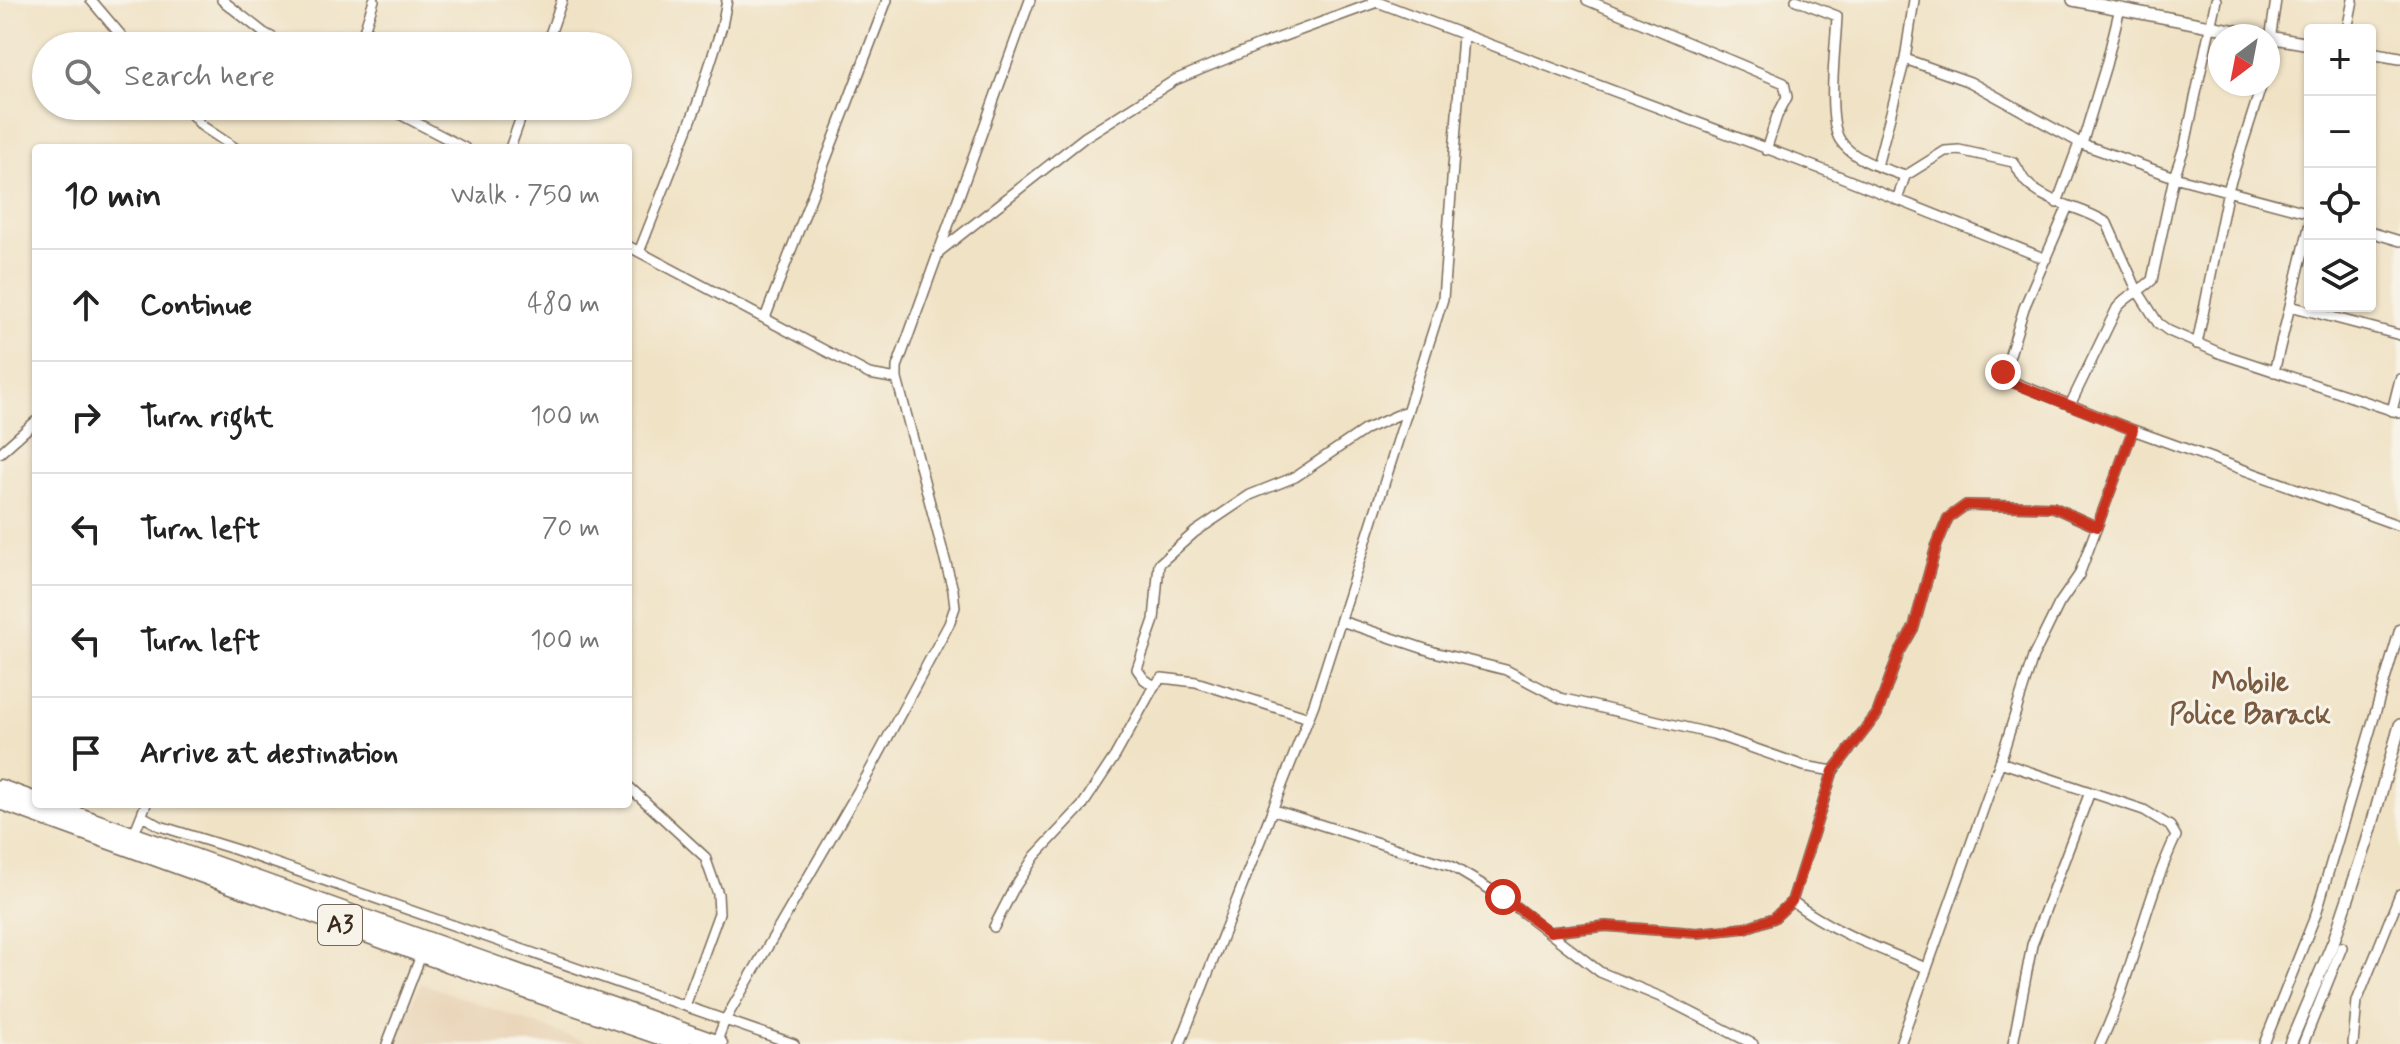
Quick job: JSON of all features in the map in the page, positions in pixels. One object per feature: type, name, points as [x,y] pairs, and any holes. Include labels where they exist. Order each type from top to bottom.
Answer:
[{"type":"highway","points":[[0,788],[32,800]]},
{"type":"highway","name":"A3","points":[[0,801],[718,1043]]},
{"type":"highway","name":"A3","points":[[56,808],[682,1044]]},
{"type":"street","points":[[91,0],[118,32]]},
{"type":"street","points":[[222,0],[263,32]]},
{"type":"street","points":[[364,32],[374,0]]},
{"type":"street","points":[[551,32],[562,0]]},
{"type":"street","points":[[639,252],[697,105],[727,0]]},
{"type":"street","points":[[765,318],[887,0]]},
{"type":"street","points":[[718,1043],[725,1020],[868,774],[949,624],[955,607],[897,379],[897,367],[1030,0]]},
{"type":"street","points":[[1587,0],[1784,83],[1787,97],[1766,150]]},
{"type":"street","points":[[1796,0],[1837,16],[1833,74],[1836,131],[1841,143],[1877,166],[1905,176]]},
{"type":"street","points":[[1877,166],[1905,59],[1914,0]]},
{"type":"street","points":[[2073,0],[2117,5],[2208,26]]},
{"type":"street","points":[[2210,24],[2216,0]]},
{"type":"street","points":[[2270,24],[2276,0]]},
{"type":"street","points":[[2348,24],[2353,0]]},
{"type":"street","points":[[940,251],[1085,137],[1175,80],[1375,1],[1821,169],[2046,259]]},
{"type":"street","points":[[2057,203],[2078,146],[2082,144],[2117,5]]},
{"type":"street","points":[[1180,1044],[1309,718],[1443,299],[1463,35]]},
{"type":"street","points":[[2070,405],[2117,308],[2124,298],[2146,287],[2152,280],[2208,36]]},
{"type":"street","points":[[2280,39],[2304,43]]},
{"type":"street","points":[[2376,54],[2400,58]]},
{"type":"street","points":[[1905,59],[1970,82],[2082,144],[2174,177],[2304,211]]},
{"type":"street","points":[[2197,344],[2228,190],[2258,96]]},
{"type":"street","points":[[197,120],[229,144]]},
{"type":"street","points":[[411,120],[457,144]]},
{"type":"street","points":[[511,144],[520,120]]},
{"type":"street","points":[[1897,200],[1905,176],[1945,151],[1959,150],[2013,162],[2025,182],[2057,203],[2107,223],[2137,290],[2158,323],[2197,344],[2396,412],[2400,379]]},
{"type":"street","points":[[2068,206],[2024,308],[2003,378],[2133,430],[2400,526]]},
{"type":"street","points":[[2376,234],[2400,241]]},
{"type":"street","points":[[2274,372],[2306,240]]},
{"type":"street","points":[[632,248],[869,374],[897,379]]},
{"type":"street","points":[[2290,306],[2400,335]]},
{"type":"street","points":[[1154,686],[1137,669],[1154,620],[1159,564],[1195,532],[1250,495],[1295,477],[1366,429],[1407,411]]},
{"type":"street","points":[[0,453],[32,426]]},
{"type":"street","points":[[1900,1044],[2000,762],[2033,657],[2059,604],[2079,575],[2133,430]]},
{"type":"street","points":[[1550,932],[1606,926],[1697,933],[1745,928],[1774,918],[1792,901],[1833,771],[1877,714],[1899,653],[1914,627],[1936,547],[1948,518],[1966,505],[2053,507],[2097,527]]},
{"type":"street","points":[[1341,621],[1434,652],[1506,670],[1560,698],[1713,734],[1804,766],[1833,771]]},
{"type":"street","points":[[2264,1044],[2316,914],[2400,629]]},
{"type":"street","points":[[994,927],[1035,856],[1082,806],[1115,756],[1154,686],[1162,678],[1185,679],[1309,718]]},
{"type":"street","points":[[2290,1044],[2334,940],[2367,842],[2400,725]]},
{"type":"street","points":[[2000,762],[2144,810],[2170,826],[2176,836],[2138,937],[2118,1007],[2100,1044]]},
{"type":"street","points":[[632,790],[705,857],[718,894],[719,913],[685,1006]]},
{"type":"street","points":[[2013,1044],[2032,945],[2090,792]]},
{"type":"street","points":[[133,836],[145,808]]},
{"type":"street","points":[[1274,810],[1451,866],[1503,897],[1600,972],[1663,998],[1753,1044]]},
{"type":"street","points":[[142,816],[160,826],[794,1044]]},
{"type":"street","points":[[2353,1044],[2357,1001],[2400,894]]},
{"type":"street","points":[[1792,901],[1850,936],[1926,968]]},
{"type":"street","points":[[387,1044],[424,946]]},
{"type":"street","points":[[2303,1044],[2342,947]]},
{"type":"shaded area","points":[[421,983],[591,1044],[393,1044]]},
{"type":"district","name":"Mobile Police Barack","points":[[2250,699]]},
{"type":"route","points":[[1503,897],[1550,932],[1606,926],[1697,933],[1745,928],[1774,918],[1792,901],[1833,771],[1877,714],[1899,653],[1914,627],[1936,547],[1948,518],[1966,505],[2053,507],[2097,527],[2133,430],[2010,382],[2003,378],[2003,372]]}]
